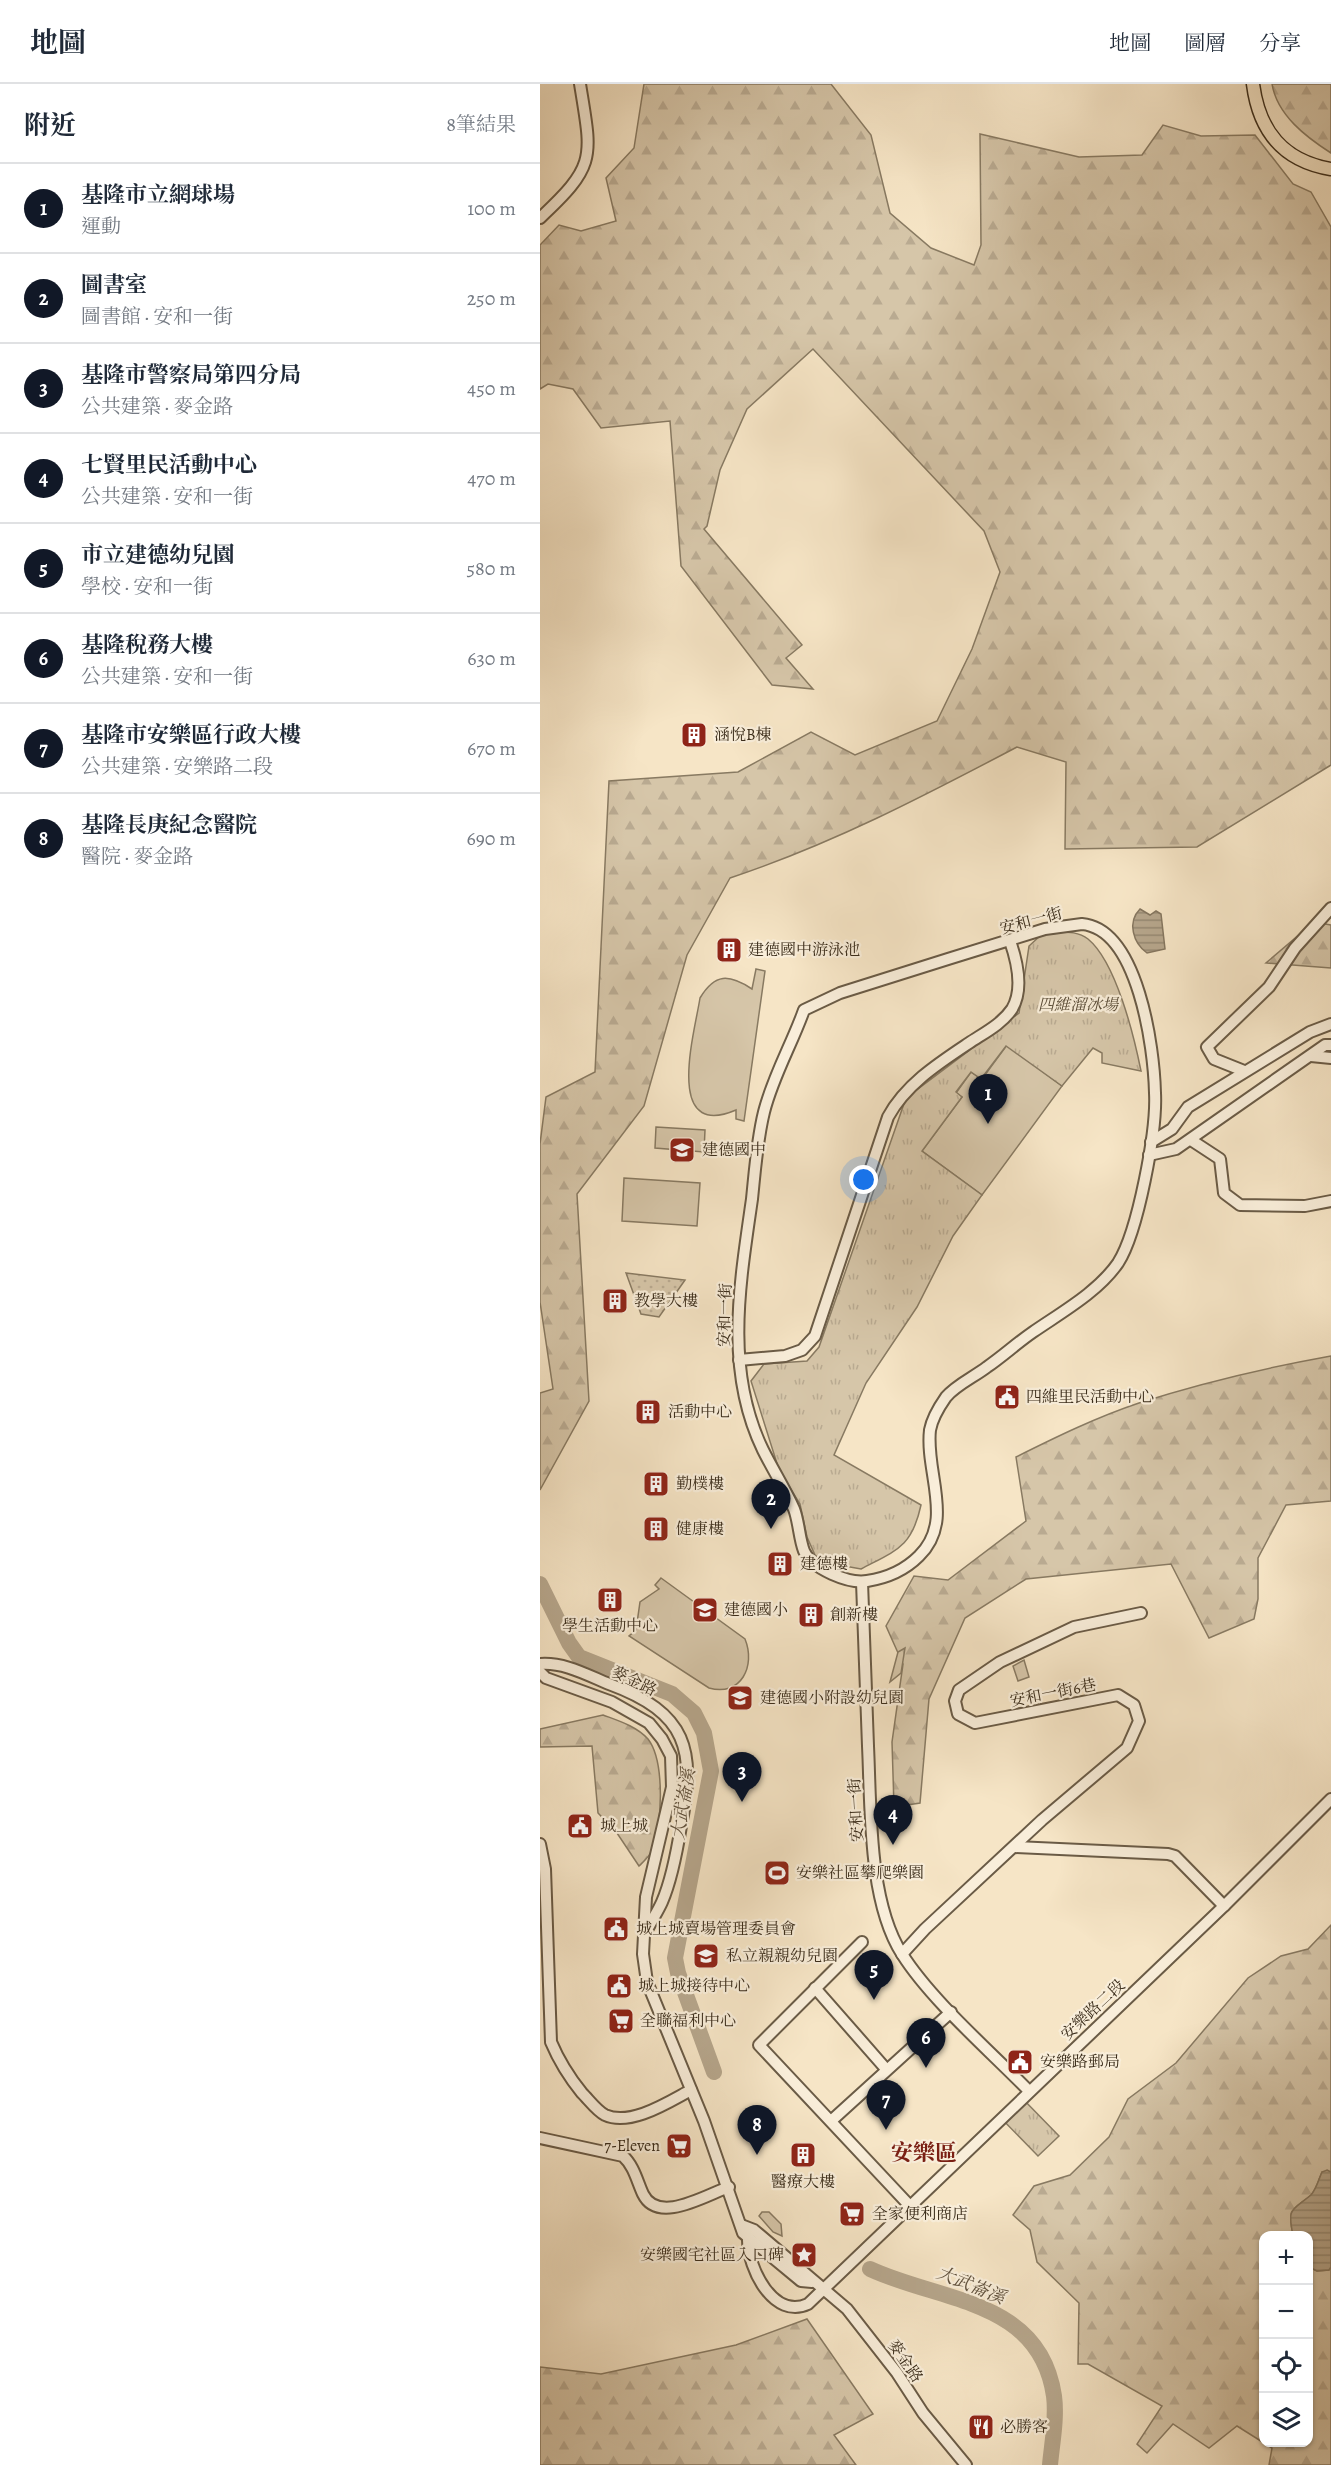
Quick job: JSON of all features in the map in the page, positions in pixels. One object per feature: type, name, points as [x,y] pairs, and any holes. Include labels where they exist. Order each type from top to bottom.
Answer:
[{"type":"main road","points":[[1253,84],[1256,106],[1267,130],[1297,157],[1331,169]]},
{"type":"street","points":[[540,218],[573,187],[583,171],[589,135],[580,84]]},
{"type":"street","points":[[1244,1071],[1214,1059],[1208,1047],[1269,987],[1295,948],[1331,908]]},
{"type":"street","name":"安和一街","points":[[1082,924],[1094,925],[1106,932],[1119,946],[1135,978],[1145,1018],[1155,1091],[1151,1142],[1128,1247],[1110,1273],[1082,1297],[948,1394],[937,1411],[930,1427],[930,1446],[938,1503],[937,1521],[929,1546],[911,1564],[886,1577],[862,1582],[828,1572],[815,1564],[805,1553],[792,1504],[759,1443],[743,1387],[736,1328],[763,1112],[804,1010],[840,993],[1046,929],[1082,924]]},
{"type":"street","points":[[739,1360],[786,1356],[802,1350],[815,1336],[888,1117],[897,1100],[938,1064],[997,1025],[1012,1008],[1018,979],[1017,961],[1010,941]]},
{"type":"street","points":[[1151,1142],[1172,1129],[1188,1107],[1310,1032],[1331,1024]]},
{"type":"street","points":[[1149,1155],[1176,1149],[1191,1140],[1325,1045],[1331,1045]]},
{"type":"street","points":[[1311,1056],[1331,1058]]},
{"type":"street","points":[[1191,1140],[1220,1159],[1224,1194],[1240,1205],[1305,1206],[1331,1201]]},
{"type":"street","name":"安和一街","points":[[862,1582],[875,1870],[886,1917],[902,1954],[951,2012],[1029,2091]]},
{"type":"street","name":"安和一街6巷","points":[[902,1954],[925,1929],[1042,1820],[1127,1748],[1139,1721],[1134,1705],[1118,1695],[975,1723],[958,1714],[955,1701],[959,1690],[1000,1662],[1074,1627],[1141,1612]]},
{"type":"street","name":"麥金路","points":[[540,1664],[554,1663],[618,1687],[651,1703],[676,1728],[689,1766],[688,1790],[678,1844],[663,1900],[646,1933]]},
{"type":"street","name":"麥金路","points":[[540,1672],[546,1678],[612,1702],[649,1723],[662,1738],[672,1760],[672,1786],[646,1898],[644,1954],[647,1982],[729,2187],[743,2234],[801,2281],[812,2282]]},
{"type":"street","name":"安樂路二段","points":[[823,2290],[909,2205],[1224,1906],[1331,1799]]},
{"type":"street","points":[[660,1840],[678,1844]]},
{"type":"street","points":[[540,1844],[544,1853],[545,1869],[551,2042],[561,2065],[594,2106],[605,2115],[615,2118],[636,2116],[658,2109],[692,2090]]},
{"type":"street","points":[[1015,1847],[1167,1854],[1174,1856],[1224,1906]]},
{"type":"street","points":[[862,1942],[759,2044],[909,2205]]},
{"type":"street","points":[[815,1988],[886,2069]]},
{"type":"street","points":[[831,2121],[951,2012]]},
{"type":"street","points":[[540,2138],[623,2156],[629,2162],[644,2197],[662,2208],[675,2208],[729,2187]]},
{"type":"street","name":"麥金路","points":[[741,2225],[754,2230],[806,2272],[812,2282],[847,2309],[868,2334],[923,2413],[966,2465]]},
{"type":"street","points":[[748,2240],[748,2252],[762,2282],[780,2305],[799,2308],[808,2304],[823,2290]]},
{"type":"green space","points":[[644,84],[831,84],[871,135],[890,213],[931,248],[974,265],[981,245],[980,134],[1079,157],[1142,155],[1163,125],[1201,136],[1255,135],[1293,184],[1311,192],[1331,227],[1331,765],[1197,847],[1065,849],[1066,762],[1017,747],[841,835],[730,878],[687,955],[644,1106],[577,1194],[589,1401],[540,1490],[540,1393],[553,1389],[540,1302],[540,1144],[546,1097],[595,1072],[609,781],[738,772],[811,732],[855,755],[937,721],[972,649],[1000,572],[984,531],[813,349],[747,409],[720,470],[707,526],[704,529],[802,645],[786,658],[813,689],[772,685],[681,566],[670,421],[601,428],[573,389],[548,384],[540,389],[540,245],[559,225],[581,231],[616,221],[606,178],[634,148]]},
{"type":"green space","points":[[1272,84],[1331,84],[1331,153],[1312,140],[1286,115]]},
{"type":"green space","points":[[1314,922],[1331,925],[1331,968],[1266,963]]},
{"type":"green space","name":"四維溜冰場","points":[[1057,932],[1074,933],[1085,937],[1098,950],[1107,964],[1122,1000],[1141,1071],[1102,1063],[1102,1053],[1093,1048],[1062,1086],[1006,1046],[981,1079],[971,1072],[956,1092],[962,1097],[922,1151],[982,1195],[953,1236],[917,1307],[866,1383],[834,1455],[921,1505],[917,1519],[908,1539],[901,1546],[861,1569],[821,1560],[815,1555],[807,1537],[800,1504],[779,1470],[751,1381],[764,1364],[807,1361],[819,1347],[906,1098],[1019,1013],[1029,946],[1041,935]]},
{"type":"green space","points":[[756,969],[765,971],[744,1121],[736,1119],[736,1110],[713,1115],[699,1110],[691,1097],[690,1056],[700,998],[706,990],[711,984],[723,978],[744,984],[752,989]]},
{"type":"green space","points":[[1007,1045],[1062,1086],[982,1195],[922,1151],[962,1097],[956,1093],[971,1072],[982,1079]]},
{"type":"green space","points":[[656,1127],[705,1130],[704,1152],[655,1148]]},
{"type":"green space","points":[[624,1178],[700,1183],[697,1226],[622,1221]]},
{"type":"green space","points":[[626,1273],[685,1280],[659,1317],[641,1314]]},
{"type":"green space","points":[[1331,1356],[1331,1501],[1286,1505],[1258,1558],[1258,1599],[1254,1619],[1209,1638],[1171,1564],[1026,1579],[965,1618],[929,1699],[920,1803],[894,1807],[892,1742],[903,1664],[886,1626],[914,1576],[948,1580],[1026,1521],[1016,1457],[1092,1421],[1139,1403],[1234,1376]]},
{"type":"green space","points":[[661,1578],[745,1639],[749,1659],[747,1669],[737,1684],[720,1690],[709,1688],[629,1636],[636,1630],[640,1602],[659,1589],[655,1585]]},
{"type":"green space","points":[[905,1648],[901,1673],[890,1682],[898,1652]]},
{"type":"green space","points":[[1024,1660],[1029,1677],[1018,1681],[1013,1666]]},
{"type":"green space","points":[[603,1715],[627,1724],[643,1734],[654,1749],[660,1778],[658,1827],[651,1852],[639,1866],[617,1833],[598,1813],[592,1746],[540,1747],[540,1729]]},
{"type":"green space","points":[[1331,1925],[1331,2172],[1322,2172],[1313,2193],[1293,2210],[1291,2214],[1292,2231],[1259,2231],[1259,2440],[1237,2426],[1209,2448],[1173,2424],[1147,2453],[1137,2444],[1162,2406],[1088,2364],[1078,2364],[1079,2303],[1037,2262],[1030,2230],[1013,2215],[1034,2186],[1070,2175],[1109,2137],[1128,2099],[1176,2063],[1248,1978],[1281,1956],[1308,1949]]},
{"type":"green space","points":[[1021,2097],[1059,2136],[1038,2156],[1000,2117]]},
{"type":"green space","points":[[762,2212],[769,2212],[781,2224],[782,2236],[773,2232],[759,2216]]},
{"type":"green space","points":[[1331,2267],[1331,2465],[1269,2465],[1270,2447],[1313,2447],[1313,2269],[1329,2270]]},
{"type":"green space","points":[[807,2319],[873,2414],[834,2435],[856,2465],[540,2465],[540,2367],[601,2374],[736,2345]]},
{"type":"shaded area","points":[[1140,909],[1150,915],[1156,911],[1161,914],[1165,949],[1147,953],[1138,944],[1133,926]]},
{"type":"shaded area","points":[[1327,2170],[1331,2172],[1331,2267],[1329,2270],[1317,2271],[1313,2269],[1313,2231],[1292,2231],[1291,2214],[1295,2207],[1313,2193],[1322,2172]]},
{"type":"waterway","name":"大武崙溪","points":[[540,1584],[569,1643],[579,1657],[672,1694],[694,1713],[704,1733],[711,1771],[675,1958],[678,1973],[714,2072]]},
{"type":"waterway","name":"大武崙溪","points":[[870,2269],[983,2309],[1008,2322],[1029,2340],[1045,2364],[1054,2396],[1055,2422],[1050,2465]]},
{"type":"place","name":"涵悅B棟","points":[[694,735]]},
{"type":"place","name":"建德國中游泳池","points":[[729,950]]},
{"type":"place","name":"基隆市立網球場","points":[[988,1124]]},
{"type":"place","name":"建德國中","points":[[682,1150]]},
{"type":"place","name":"教學大樓","points":[[615,1301]]},
{"type":"place","name":"四維里民活動中心","points":[[1007,1397]]},
{"type":"place","name":"活動中心","points":[[648,1412]]},
{"type":"place","name":"勤樸樓","points":[[656,1484]]},
{"type":"place","name":"健康樓","points":[[656,1529]]},
{"type":"place","name":"圖書室","points":[[771,1529]]},
{"type":"place","name":"建德樓","points":[[780,1564]]},
{"type":"place","name":"學生活動中心","points":[[610,1600]]},
{"type":"place","name":"建德國小","points":[[705,1610]]},
{"type":"place","name":"創新樓","points":[[811,1615]]},
{"type":"place","name":"建德國小附設幼兒園","points":[[740,1698]]},
{"type":"place","name":"基隆市警察局第四分局","points":[[742,1802]]},
{"type":"place","name":"城上城","points":[[580,1826]]},
{"type":"place","name":"七賢里民活動中心","points":[[893,1845]]},
{"type":"place","name":"安樂社區攀爬樂園","points":[[777,1873]]},
{"type":"place","name":"城上城賣場管理委員會","points":[[616,1929]]},
{"type":"place","name":"私立親親幼兒園","points":[[706,1956]]},
{"type":"place","name":"城上城接待中心","points":[[619,1986]]},
{"type":"place","name":"市立建德幼兒園","points":[[874,2000]]},
{"type":"place","name":"全聯福利中心","points":[[621,2021]]},
{"type":"place","name":"安樂路郵局","points":[[1020,2062]]},
{"type":"place","name":"基隆稅務大樓","points":[[926,2068]]},
{"type":"place","name":"基隆市安樂區行政大樓","points":[[886,2130]]},
{"type":"place","name":"7-Eleven","points":[[679,2146]]},
{"type":"place","name":"基隆長庚紀念醫院","points":[[757,2155]]},
{"type":"place","name":"醫療大樓","points":[[803,2155]]},
{"type":"place","name":"全家便利商店","points":[[852,2214]]},
{"type":"place","name":"安樂國宅社區入口碑","points":[[804,2255]]},
{"type":"place","name":"必勝客","points":[[981,2427]]},
{"type":"district","name":"安樂區","points":[[924,2153]]}]
